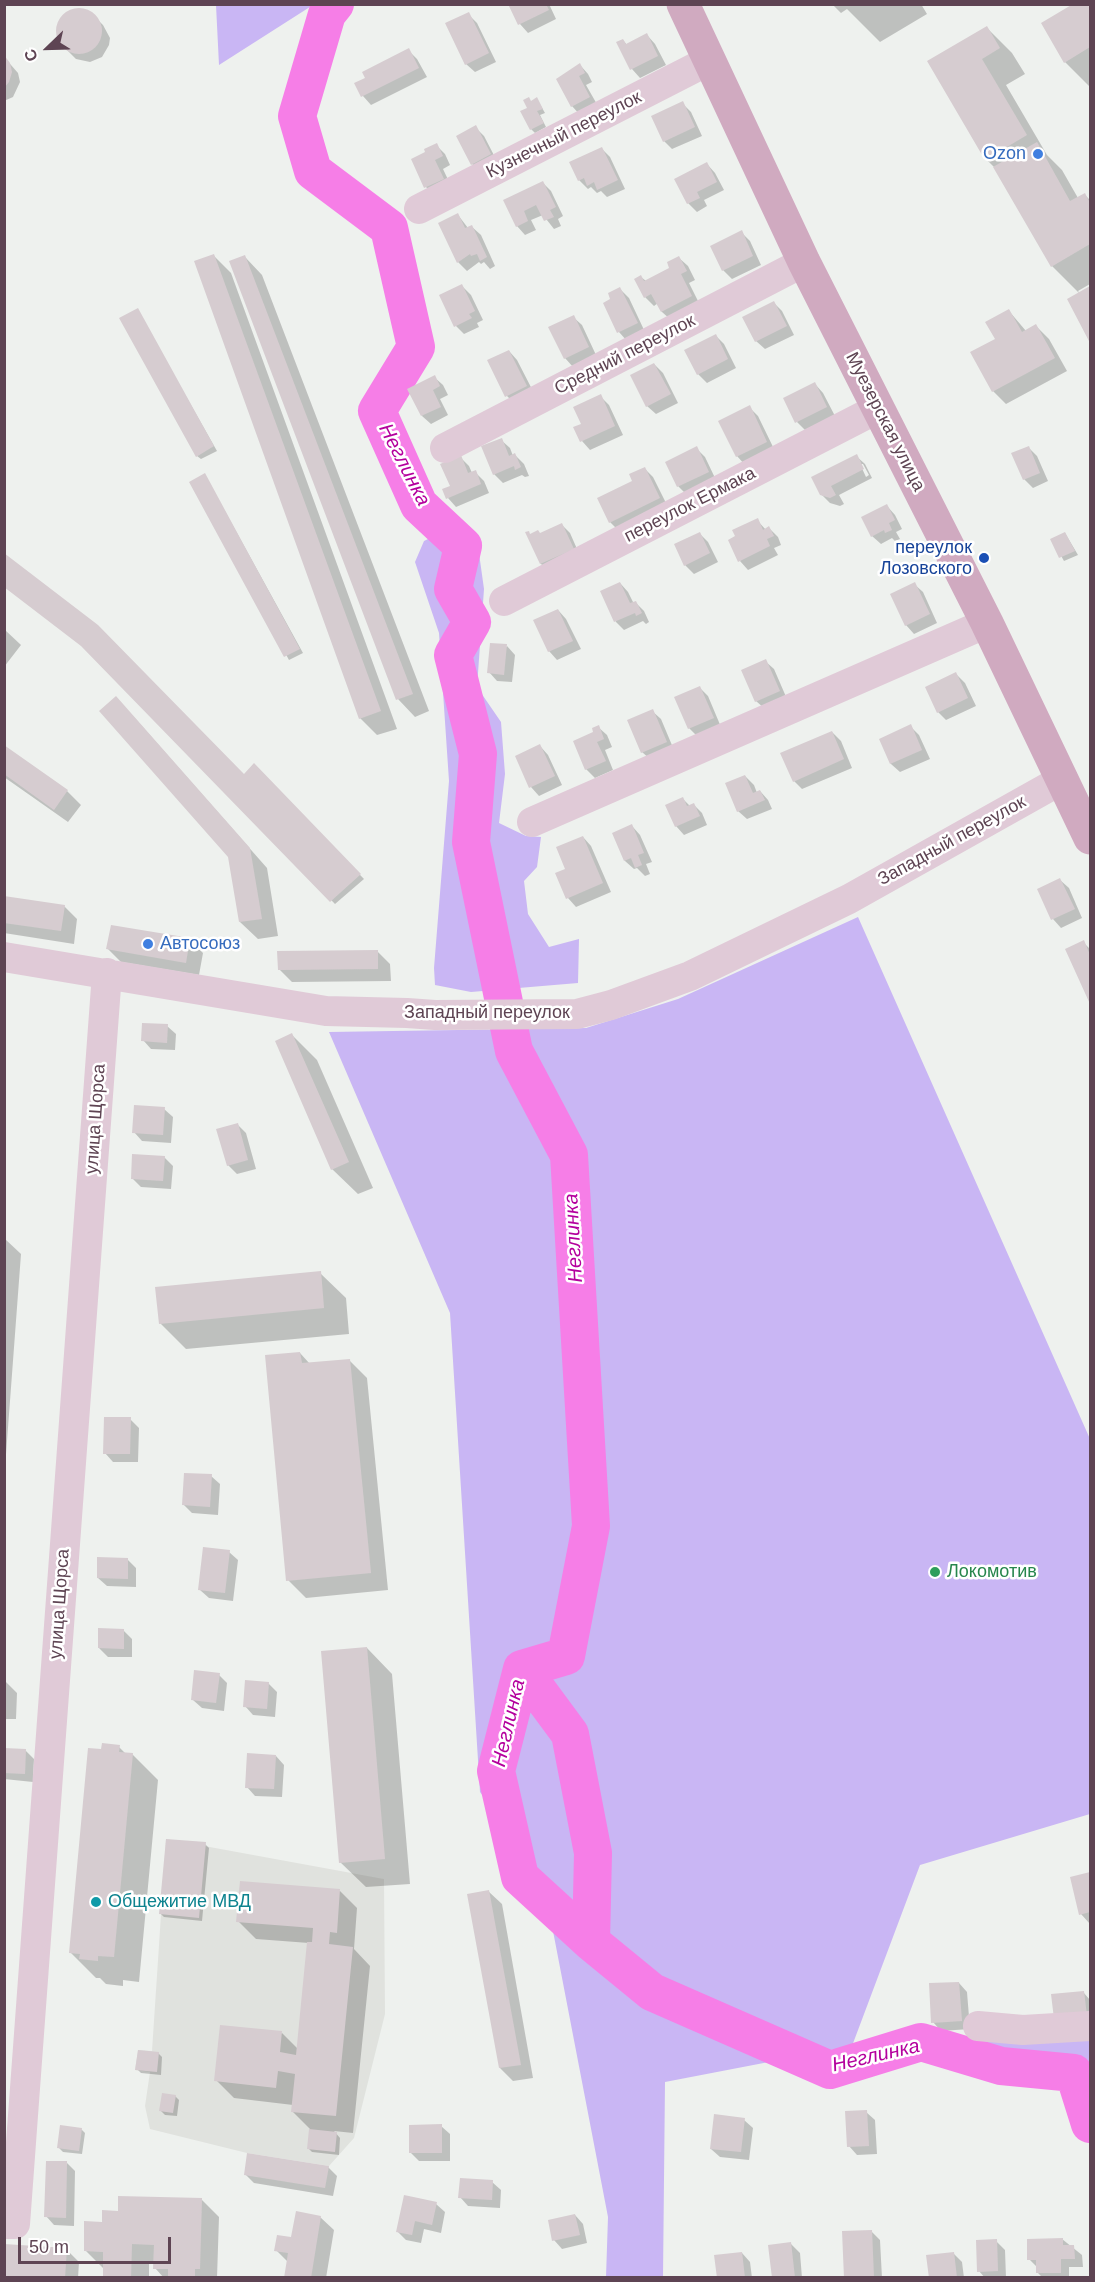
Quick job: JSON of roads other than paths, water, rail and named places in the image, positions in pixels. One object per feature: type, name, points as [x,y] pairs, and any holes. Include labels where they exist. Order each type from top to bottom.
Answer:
[{"type":"main road","name":"Муезерская улица","points":[[683,4],[804,262],[987,623],[1090,838]]},
{"type":"street","name":"Кузнечный переулок","points":[[419,209],[708,61]]},
{"type":"street","name":"Средний переулок","points":[[445,448],[804,262]]},
{"type":"street","name":"переулок Ермака","points":[[504,601],[877,408]]},
{"type":"street","points":[[532,822],[987,623]]},
{"type":"street","name":"Западный переулок","points":[[4,957],[326,1011],[435,1015],[577,1014],[611,1005],[690,976],[849,899],[1063,779]]},
{"type":"street","name":"улица Щорса","points":[[4,2224],[15,2224],[107,973]]},
{"type":"street","points":[[978,2026],[1023,2030],[1090,2026]]},
{"type":"waterway","name":"Неглинка","points":[[335,4],[327,14],[297,116],[313,171],[389,228],[416,347],[377,411],[419,505],[463,546],[453,589],[472,622],[453,655],[478,754],[471,842],[514,1051],[569,1155],[591,1526],[566,1656],[522,1669],[496,1771],[520,1877],[591,1942],[652,1992],[830,2070],[921,2042],[1001,2066],[1074,2073],[1090,2124]]},
{"type":"waterway","points":[[522,1669],[570,1734],[593,1853],[591,1942]]},
{"type":"place","name":"Ozon","points":[[1038,154]]},
{"type":"place","name":"переулок Лозовского","points":[[984,558]]},
{"type":"place","name":"Автосоюз","points":[[148,944]]},
{"type":"place","name":"Локомотив","points":[[935,1572]]},
{"type":"place","name":"Общежитие МВД","points":[[96,1902]]}]
